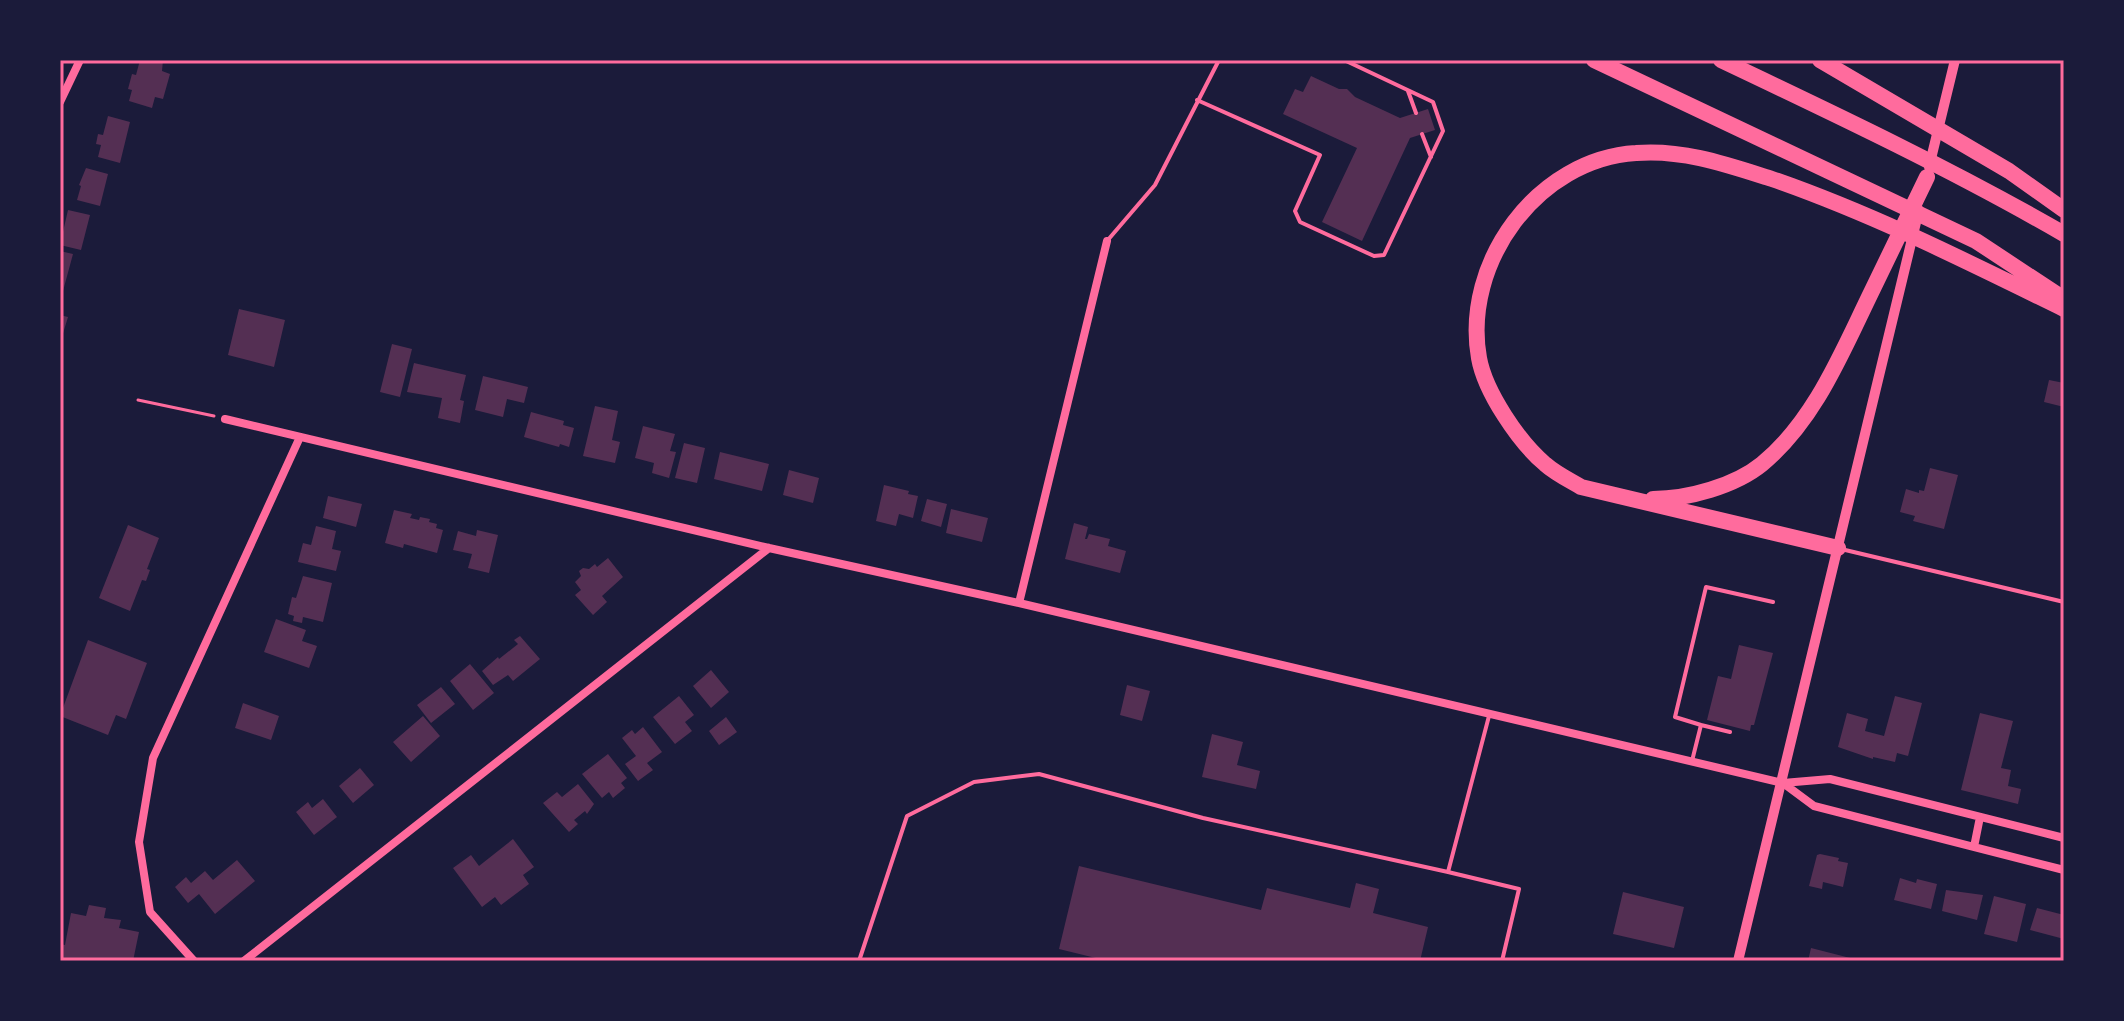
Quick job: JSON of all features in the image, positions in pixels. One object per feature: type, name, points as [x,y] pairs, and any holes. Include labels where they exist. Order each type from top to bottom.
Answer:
[{"type":"highway","points":[[1594,60],[1976,241],[2064,299]]},
{"type":"highway","points":[[1721,60],[1966,179],[2064,234]]},
{"type":"highway","points":[[1820,60],[2009,171],[2064,210]]},
{"type":"highway","points":[[1838,548],[1581,487],[1546,465],[1518,436],[1497,403],[1479,360],[1477,318],[1487,272],[1505,234],[1528,204],[1552,184],[1593,160],[1636,153],[1669,154],[1720,162],[1833,200],[1945,250],[2064,309]]},
{"type":"highway","points":[[1624,498],[1671,499],[1723,485],[1762,464],[1804,419],[1844,348],[1927,177]]},
{"type":"street","points":[[60,102],[80,60]]},
{"type":"street","points":[[1738,961],[1955,60]]},
{"type":"street","points":[[1019,603],[1107,241]]},
{"type":"street","points":[[225,419],[1783,783],[1830,779],[2064,838]]},
{"type":"street","points":[[194,961],[150,912],[139,842],[153,758],[300,437]]},
{"type":"street","points":[[244,961],[769,548]]},
{"type":"street","points":[[1783,783],[1814,806],[2064,870]]},
{"type":"street","points":[[1974,847],[1980,817]]},
{"type":"lane","points":[[1107,241],[1155,185],[1219,60]]},
{"type":"lane","points":[[1197,100],[1320,155],[1295,211],[1300,222],[1374,256],[1384,255],[1443,131],[1433,102],[1344,60]]},
{"type":"lane","points":[[1408,91],[1416,113]]},
{"type":"lane","points":[[1422,134],[1431,157]]},
{"type":"lane","points":[[1838,548],[2064,602]]},
{"type":"lane","points":[[1730,732],[1675,717],[1706,587],[1773,602]]},
{"type":"lane","points":[[1448,872],[1490,714]]},
{"type":"lane","points":[[1692,761],[1701,725]]},
{"type":"lane","points":[[859,961],[907,816],[974,782],[1039,774],[1203,818],[1519,889],[1502,961]]},
{"type":"path","points":[[138,400],[225,419]]},
{"type":"building","points":[[140,60],[163,60],[162,71],[170,74],[163,99],[155,97],[152,108],[129,101],[132,74],[136,75]]},
{"type":"building","points":[[1311,76],[1339,89],[1347,89],[1355,97],[1400,118],[1428,109],[1435,130],[1410,138],[1362,241],[1322,222],[1357,148],[1283,114],[1295,89],[1303,92]]},
{"type":"building","points":[[108,116],[130,122],[120,163],[98,157],[101,145],[96,144],[98,134],[103,135]]},
{"type":"building","points":[[86,168],[108,174],[100,206],[77,200]]},
{"type":"building","points":[[68,210],[90,215],[81,250],[60,245]]},
{"type":"building","points":[[60,251],[73,254],[63,291],[60,290]]},
{"type":"building","points":[[239,309],[285,320],[274,367],[228,355]]},
{"type":"building","points":[[60,315],[68,317],[61,340],[60,340]]},
{"type":"building","points":[[392,344],[412,349],[400,397],[380,392]]},
{"type":"building","points":[[414,363],[466,375],[460,400],[464,401],[460,423],[438,418],[442,398],[407,392]]},
{"type":"building","points":[[483,376],[528,387],[524,403],[507,399],[503,417],[475,410]]},
{"type":"building","points":[[2049,380],[2064,383],[2064,407],[2044,402]]},
{"type":"building","points":[[595,406],[618,411],[612,440],[620,442],[615,463],[583,456]]},
{"type":"building","points":[[531,412],[564,421],[563,425],[574,428],[569,447],[524,437]]},
{"type":"building","points":[[643,426],[675,434],[670,451],[676,452],[669,478],[652,473],[654,463],[635,458]]},
{"type":"building","points":[[684,443],[705,448],[697,483],[675,478]]},
{"type":"building","points":[[720,452],[769,464],[762,491],[714,479]]},
{"type":"building","points":[[1930,468],[1958,475],[1944,529],[1913,521],[1915,516],[1900,512],[1906,489],[1919,493],[1919,490],[1924,491]]},
{"type":"building","points":[[789,470],[819,478],[813,503],[783,495]]},
{"type":"building","points":[[884,485],[918,496],[913,518],[899,514],[896,526],[876,521]]},
{"type":"building","points":[[328,496],[362,504],[356,527],[323,518]]},
{"type":"building","points":[[927,499],[947,504],[941,527],[921,521]]},
{"type":"building","points":[[951,509],[988,518],[982,542],[946,533]]},
{"type":"building","points":[[394,510],[412,514],[410,518],[430,519],[429,522],[437,524],[436,528],[443,530],[437,553],[404,544],[403,548],[385,543]]},
{"type":"building","points":[[1074,523],[1088,527],[1085,539],[1089,534],[1110,539],[1108,546],[1126,551],[1120,573],[1065,559]]},
{"type":"building","points":[[128,525],[159,538],[147,569],[150,570],[146,581],[142,580],[130,611],[99,598]]},
{"type":"building","points":[[316,526],[336,531],[332,549],[341,551],[336,571],[298,562],[303,543],[311,545]]},
{"type":"building","points":[[477,530],[498,535],[489,573],[468,568],[472,554],[453,550],[458,531],[476,536]]},
{"type":"building","points":[[608,558],[623,577],[602,596],[607,602],[593,615],[575,595],[581,590],[575,582],[583,568],[589,569],[595,564],[597,567]]},
{"type":"building","points":[[303,576],[332,583],[323,622],[303,617],[302,623],[293,621],[294,616],[288,614],[292,597],[296,598]]},
{"type":"building","points":[[276,619],[306,630],[302,641],[317,646],[309,668],[264,652]]},
{"type":"building","points":[[520,636],[540,659],[513,681],[508,675],[493,685],[482,671],[518,644],[514,640]]},
{"type":"building","points":[[88,640],[147,663],[126,719],[116,715],[108,735],[60,716]]},
{"type":"building","points":[[1739,645],[1773,653],[1750,731],[1707,720],[1718,676],[1731,679]]},
{"type":"building","points":[[470,664],[494,693],[473,710],[450,681]]},
{"type":"building","points":[[711,670],[729,692],[711,708],[693,686]]},
{"type":"building","points":[[1127,685],[1150,691],[1142,721],[1120,715]]},
{"type":"building","points":[[441,687],[455,704],[431,723],[417,705]]},
{"type":"building","points":[[679,696],[694,715],[685,722],[692,731],[675,744],[653,717]]},
{"type":"building","points":[[1895,696],[1922,703],[1908,756],[1897,753],[1895,762],[1873,759],[1838,747],[1847,713],[1868,719],[1865,731],[1884,736]]},
{"type":"building","points":[[243,703],[279,716],[271,740],[235,728]]},
{"type":"building","points":[[1980,713],[2013,721],[2001,768],[2011,770],[2008,786],[2021,789],[2018,804],[1961,790]]},
{"type":"building","points":[[423,716],[440,736],[411,762],[393,742]]},
{"type":"building","points":[[726,717],[737,732],[719,745],[709,731]]},
{"type":"building","points":[[643,727],[662,752],[647,763],[653,770],[638,781],[625,764],[636,756],[622,738],[632,730],[635,734]]},
{"type":"building","points":[[1212,734],[1243,742],[1237,765],[1260,771],[1256,789],[1202,777]]},
{"type":"building","points":[[608,754],[627,778],[621,783],[625,788],[613,798],[609,792],[602,798],[582,774]]},
{"type":"building","points":[[360,768],[374,785],[353,803],[339,786]]},
{"type":"building","points":[[578,784],[594,804],[587,814],[585,811],[574,820],[578,824],[569,832],[543,803],[557,792],[562,797]]},
{"type":"building","points":[[323,799],[337,817],[314,835],[296,812],[308,802],[312,808]]},
{"type":"building","points":[[513,839],[534,867],[523,875],[529,884],[501,905],[495,897],[482,907],[453,868],[471,855],[479,866]]},
{"type":"building","points":[[1817,855],[1848,863],[1843,887],[1823,882],[1822,889],[1809,886]]},
{"type":"building","points":[[237,860],[255,881],[215,914],[199,894],[188,903],[175,887],[186,877],[191,883],[205,871],[213,880]]},
{"type":"building","points":[[1079,866],[1261,910],[1267,888],[1350,908],[1356,883],[1379,889],[1373,913],[1428,927],[1420,961],[1108,961],[1059,949]]},
{"type":"building","points":[[1900,878],[1937,884],[1931,909],[1894,900]]},
{"type":"building","points":[[1946,890],[1983,895],[1977,920],[1942,911]]},
{"type":"building","points":[[1623,892],[1684,907],[1674,948],[1613,934]]},
{"type":"building","points":[[1994,896],[2026,904],[2017,942],[1984,934]]},
{"type":"building","points":[[89,905],[106,908],[104,918],[121,920],[119,928],[139,932],[133,961],[60,961],[60,944],[65,945],[71,913],[86,916]]},
{"type":"building","points":[[2037,908],[2064,915],[2064,939],[2030,930]]},
{"type":"building","points":[[1811,948],[1858,960],[1858,961],[1808,961]]}]
